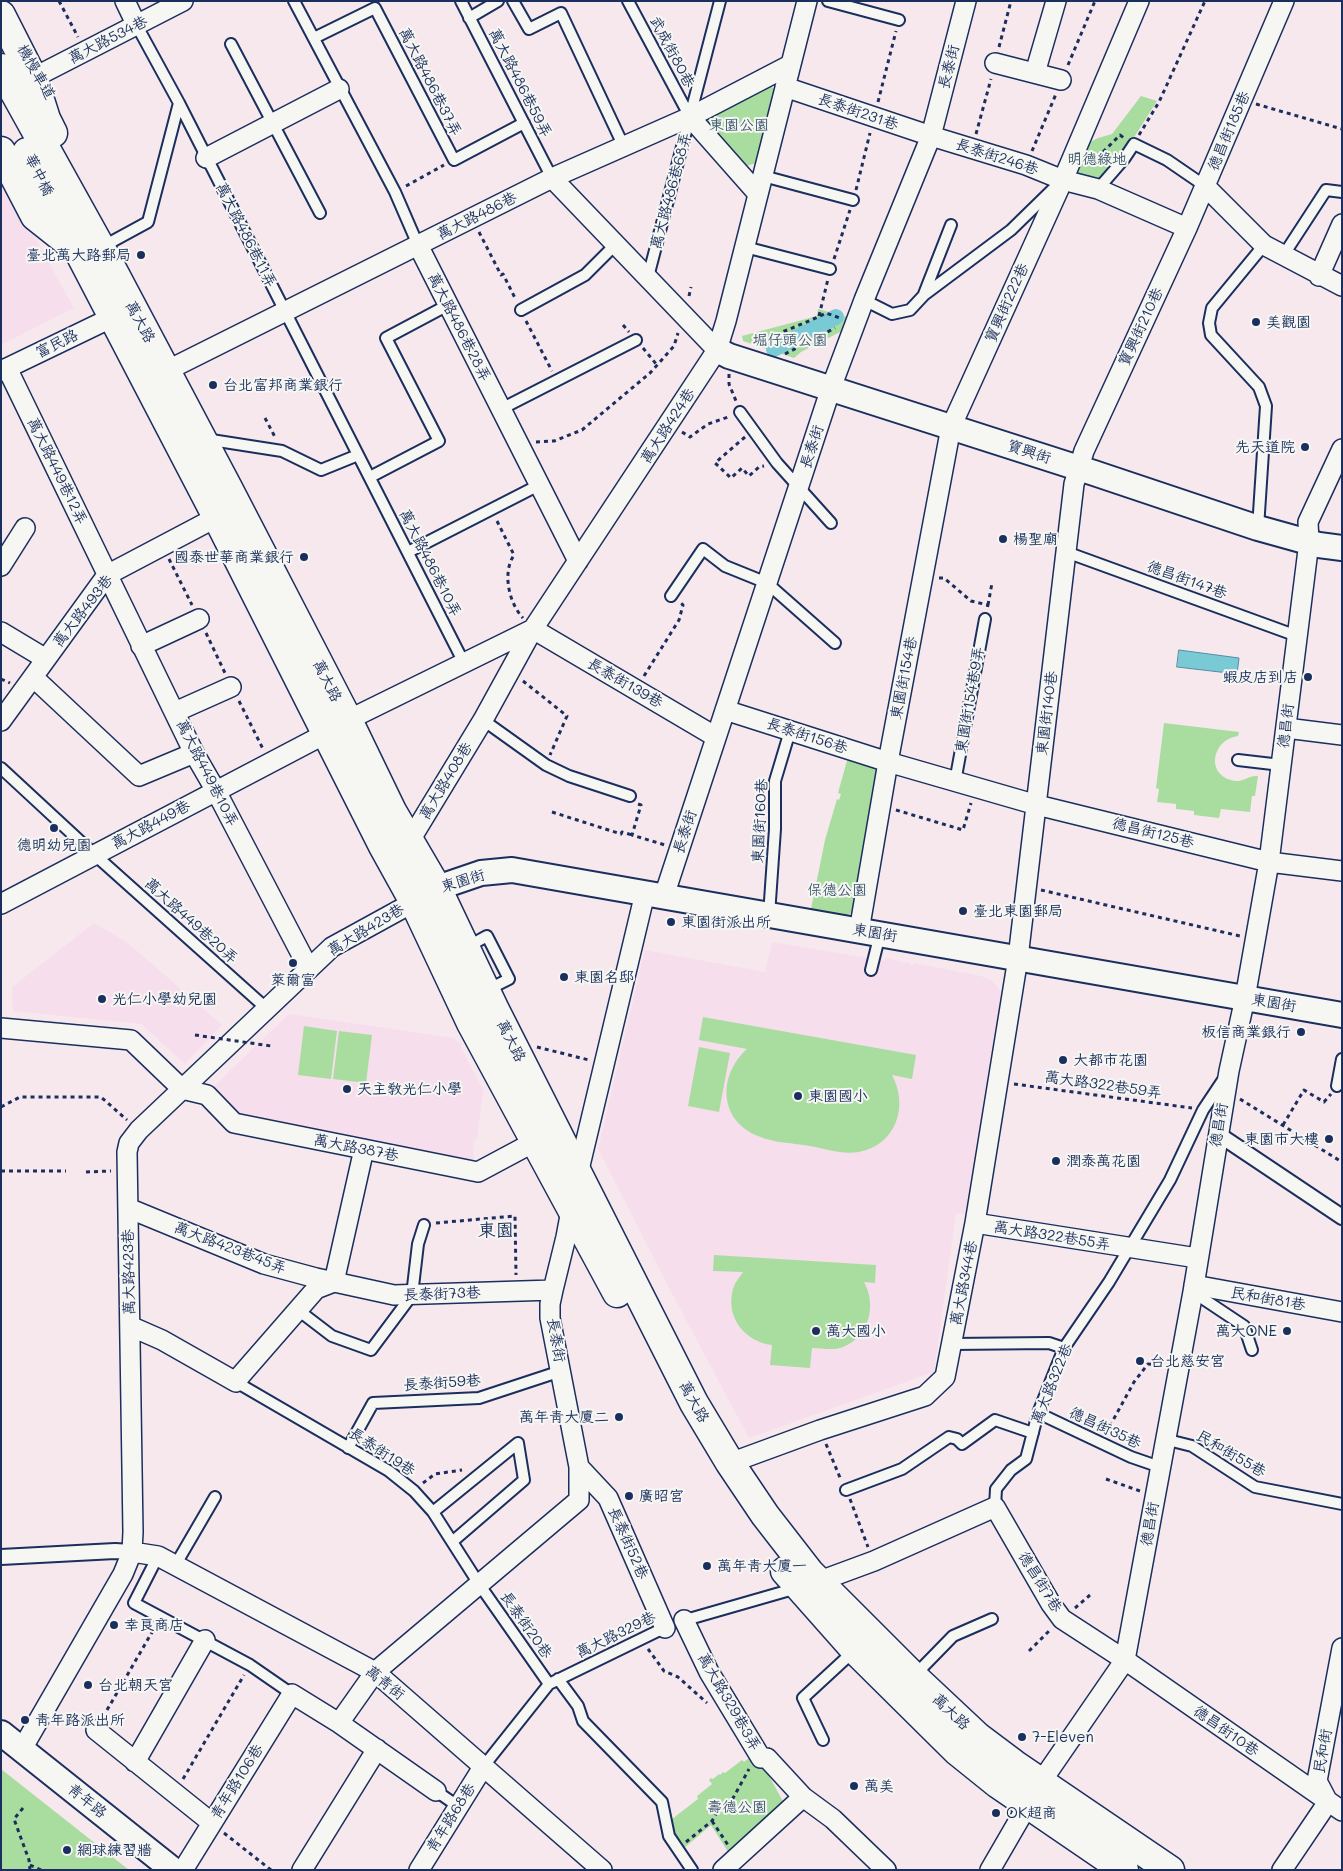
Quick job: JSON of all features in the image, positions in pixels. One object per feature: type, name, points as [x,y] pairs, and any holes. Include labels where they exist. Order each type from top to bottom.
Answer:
[{"type":"main road","points":[[1,15],[14,84],[46,119],[78,183],[91,244]]},
{"type":"main road","name":"華中橋","points":[[14,84],[91,244]]},
{"type":"main road","points":[[1,151],[35,216],[91,244]]},
{"type":"main road","name":"萬大路","points":[[91,244],[113,316],[217,517],[338,726],[437,888],[486,991],[694,1403],[730,1463],[765,1515],[810,1573],[809,1585],[856,1650],[957,1751],[998,1784],[1034,1793],[1170,1870]]},
{"type":"main road","name":"萬大路","points":[[91,244],[166,371],[201,438],[338,726],[383,846],[414,902],[471,1023],[572,1207],[691,1432],[756,1532],[809,1585],[914,1677],[978,1737],[1034,1793],[1124,1870]]},
{"type":"street","points":[[125,1],[137,26]]},
{"type":"street","name":"萬大路534巷","points":[[14,84],[137,26],[183,1]]},
{"type":"street","name":"萬大路424巷","points":[[338,726],[533,629],[669,424],[723,353],[726,321],[790,65],[808,1]]},
{"type":"street","name":"長泰街","points":[[339,1722],[375,1672],[579,1500],[579,1466],[550,1318],[550,1304],[566,1237],[578,1171],[604,1064],[654,895],[680,849],[852,321],[864,300],[931,136],[966,1]]},
{"type":"street","points":[[1035,73],[1056,1]]},
{"type":"street","name":"寶興街222巷","points":[[951,427],[1063,180],[1139,1]]},
{"type":"street","name":"德昌街185巷","points":[[1284,1],[1205,186],[1264,245],[1319,276],[1342,286]]},
{"type":"street","points":[[995,63],[1061,80]]},
{"type":"street","name":"萬大路486巷","points":[[166,371],[552,178],[690,117],[790,65]]},
{"type":"street","name":"長泰街231巷","points":[[785,87],[931,136]]},
{"type":"street","points":[[206,158],[339,89]]},
{"type":"street","name":"萬大路486巷68弄","points":[[690,117],[761,185]]},
{"type":"street","name":"長泰街246巷","points":[[931,136],[1026,165],[1063,180],[1098,189],[1187,228]]},
{"type":"street","points":[[552,178],[723,353]]},
{"type":"street","name":"寶興街210巷","points":[[1079,468],[1084,451],[1205,186]]},
{"type":"street","points":[[1319,276],[1342,224]]},
{"type":"street","name":"萬大路486巷28弄","points":[[418,245],[578,562]]},
{"type":"street","name":"富民路","points":[[4,369],[113,316]]},
{"type":"street","name":"寶興街","points":[[723,353],[1258,528],[1309,542],[1342,548]]},
{"type":"street","name":"萬大路449巷12弄","points":[[4,369],[107,575]]},
{"type":"street","name":"東園街154巷","points":[[869,932],[881,805],[951,427]]},
{"type":"street","name":"德昌街","points":[[990,1870],[1034,1793],[1125,1660],[1193,1289],[1225,1089],[1245,998],[1269,862],[1309,542],[1308,522],[1336,474],[1342,449]]},
{"type":"street","name":"東園街140巷","points":[[1018,958],[1074,484],[1079,468]]},
{"type":"street","name":"萬大路493巷","points":[[1,721],[107,575],[217,517]]},
{"type":"street","points":[[1,566],[25,528]]},
{"type":"street","name":"萬大路449巷10弄","points":[[107,575],[194,753],[216,791],[309,969]]},
{"type":"street","points":[[141,646],[199,619]]},
{"type":"street","name":"萬大路408巷","points":[[409,842],[483,720],[533,629]]},
{"type":"street","name":"長泰街139巷","points":[[533,629],[716,737]]},
{"type":"street","points":[[1,632],[46,659]]},
{"type":"street","points":[[33,677],[140,776],[194,753]]},
{"type":"street","points":[[175,712],[231,687]]},
{"type":"street","name":"長泰街156巷","points":[[725,710],[888,762]]},
{"type":"street","name":"萬大路449巷","points":[[1,904],[338,726]]},
{"type":"street","points":[[1286,728],[1342,735]]},
{"type":"street","points":[[888,762],[1037,805]]},
{"type":"street","name":"德昌街125巷","points":[[1037,805],[1269,862],[1342,871]]},
{"type":"street","name":"東園街","points":[[414,902],[437,888],[480,873],[512,870],[1342,1015]]},
{"type":"street","name":"萬大路423巷","points":[[22,1749],[123,1574],[132,1552],[127,1171],[129,1143],[139,1130],[332,947],[414,902]]},
{"type":"street","name":"萬大路344巷","points":[[730,1463],[820,1430],[925,1396],[945,1377],[975,1223],[1018,958]]},
{"type":"street","points":[[1,1028],[131,1040],[182,1089]]},
{"type":"street","name":"萬大路387巷","points":[[182,1089],[206,1095],[234,1123],[478,1172],[536,1142]]},
{"type":"street","points":[[1218,1134],[1342,1217]]},
{"type":"street","points":[[130,1326],[162,1340],[236,1382],[240,1375],[316,1289],[334,1282],[364,1149]]},
{"type":"street","name":"萬大路423巷45弄","points":[[128,1208],[264,1264],[334,1282]]},
{"type":"street","name":"萬大路322巷55弄","points":[[975,1223],[1197,1258]]},
{"type":"street","name":"長泰街73巷","points":[[334,1282],[394,1295],[553,1290]]},
{"type":"street","name":"民和街81巷","points":[[1193,1289],[1342,1312]]},
{"type":"street","name":"長泰街52巷","points":[[579,1466],[608,1498],[665,1628]]},
{"type":"street","points":[[809,1585],[874,1561],[995,1506]]},
{"type":"street","name":"德昌街7巷","points":[[995,1506],[1051,1604],[1062,1619],[1125,1660]]},
{"type":"street","points":[[1,1557],[115,1550],[132,1552]]},
{"type":"street","name":"萬青街","points":[[132,1552],[158,1556],[176,1564],[375,1672],[602,1870]]},
{"type":"street","name":"萬大路329巷3弄","points":[[684,1620],[708,1672],[761,1758],[767,1758],[804,1797],[833,1819],[886,1870]]},
{"type":"street","points":[[135,1762],[205,1640]]},
{"type":"street","name":"民和街","points":[[1337,1804],[1317,1781],[1342,1648]]},
{"type":"street","name":"德昌街10巷","points":[[1125,1660],[1337,1804]]},
{"type":"street","points":[[292,1694],[339,1722],[436,1791]]},
{"type":"street","name":"青年路106巷","points":[[182,1870],[292,1694]]},
{"type":"street","points":[[96,1730],[212,1823]]},
{"type":"street","name":"青年路","points":[[1,1733],[173,1870]]},
{"type":"street","points":[[302,1870],[378,1749]]},
{"type":"street","name":"青年路68巷","points":[[419,1870],[459,1808],[483,1766]]},
{"type":"street","points":[[723,1870],[804,1797]]},
{"type":"street","points":[[1282,1870],[1337,1804]]},
{"type":"lane","points":[[294,1],[395,192],[418,245]]},
{"type":"lane","name":"萬大路486巷59弄","points":[[461,1],[552,178]]},
{"type":"lane","points":[[469,18],[498,1]]},
{"type":"lane","points":[[513,1],[529,29],[561,13],[624,147]]},
{"type":"lane","name":"武成街80巷","points":[[628,1],[690,117]]},
{"type":"lane","points":[[690,117],[720,1]]},
{"type":"lane","points":[[828,1],[899,20]]},
{"type":"lane","name":"萬大路486巷37弄","points":[[314,38],[375,8],[454,160],[524,123]]},
{"type":"lane","name":"萬大路486巷11弄","points":[[137,26],[179,102],[286,312]]},
{"type":"lane","points":[[231,44],[320,213]]},
{"type":"lane","points":[[91,244],[148,222],[179,102]]},
{"type":"lane","name":"萬大路486巷68弄","points":[[648,277],[690,117]]},
{"type":"lane","points":[[1098,189],[1124,159],[1134,144],[1167,160],[1205,186]]},
{"type":"lane","name":"寶興街222巷","points":[[864,300],[892,314],[910,310],[924,295],[1012,230],[1063,180]]},
{"type":"lane","points":[[761,185],[853,200]]},
{"type":"lane","points":[[1283,256],[1326,190],[1342,192]]},
{"type":"lane","name":"寶興街222巷","points":[[924,295],[951,225]]},
{"type":"lane","points":[[521,310],[585,275],[616,244]]},
{"type":"lane","points":[[1258,528],[1266,406],[1259,387],[1212,335],[1209,323],[1212,308],[1264,245]]},
{"type":"lane","points":[[745,247],[830,270]]},
{"type":"lane","points":[[370,477],[439,441],[386,338],[448,305]]},
{"type":"lane","name":"萬大路486巷10弄","points":[[286,312],[464,663]]},
{"type":"lane","points":[[501,409],[636,340]]},
{"type":"lane","points":[[740,412],[777,463],[831,523]]},
{"type":"lane","points":[[201,438],[282,451],[321,470],[358,454]]},
{"type":"lane","points":[[408,552],[540,486]]},
{"type":"lane","points":[[671,596],[703,549],[725,566],[767,583],[836,643]]},
{"type":"lane","name":"德昌街147巷","points":[[1066,552],[1297,636]]},
{"type":"lane","name":"東園街154巷9弄","points":[[955,782],[985,619]]},
{"type":"lane","points":[[483,720],[546,765],[569,776],[632,799]]},
{"type":"lane","name":"東園街160巷","points":[[769,915],[775,829],[775,781],[790,731]]},
{"type":"lane","points":[[1238,760],[1281,765]]},
{"type":"lane","name":"萬大路449巷20弄","points":[[1,768],[266,1008]]},
{"type":"lane","points":[[869,932],[871,970]]},
{"type":"lane","points":[[1338,1086],[1342,1058]]},
{"type":"lane","name":"萬大路322巷","points":[[995,1506],[996,1489],[1011,1470],[1026,1459],[1038,1413],[1064,1348],[1110,1282],[1128,1248],[1170,1180],[1203,1110],[1229,1071]]},
{"type":"lane","points":[[298,1310],[332,1336],[370,1350],[412,1295],[418,1244],[424,1225]]},
{"type":"lane","points":[[1193,1289],[1244,1326],[1252,1350]]},
{"type":"lane","points":[[952,1344],[1049,1343],[1064,1348]]},
{"type":"lane","name":"長泰街59巷","points":[[348,1448],[373,1403],[479,1398],[561,1371]]},
{"type":"lane","name":"長泰街19巷","points":[[236,1382],[389,1471],[414,1490],[433,1512],[479,1584]]},
{"type":"lane","name":"德昌街35巷","points":[[1038,1413],[1131,1457],[1160,1467]]},
{"type":"lane","points":[[846,1490],[902,1469],[949,1437],[957,1439],[962,1444],[995,1420],[1033,1434]]},
{"type":"lane","name":"民和街55巷","points":[[1164,1439],[1192,1446],[1255,1488],[1342,1504]]},
{"type":"lane","points":[[433,1512],[518,1443],[524,1480],[452,1542]]},
{"type":"lane","points":[[176,1564],[215,1497]]},
{"type":"lane","points":[[158,1556],[134,1603],[205,1640],[250,1666],[292,1694]]},
{"type":"lane","name":"長泰街20巷","points":[[479,1584],[553,1682],[578,1706],[583,1721],[662,1802],[669,1836],[692,1870]]},
{"type":"lane","name":"萬大路329巷","points":[[483,1766],[553,1682],[684,1620],[809,1585]]},
{"type":"lane","points":[[914,1677],[952,1636],[992,1619]]},
{"type":"lane","points":[[823,1740],[803,1698],[856,1650]]},
{"type":"lane","points":[[436,1791],[459,1808]]},
{"type":"path","points":[[59,1],[85,51]]},
{"type":"path","points":[[1077,148],[1098,156],[1120,135],[1134,144],[1159,102],[1205,1]]},
{"type":"path","points":[[819,316],[830,270],[853,200],[899,20]]},
{"type":"path","points":[[1242,100],[1342,128]]},
{"type":"path","points":[[395,192],[454,160]]},
{"type":"path","points":[[472,218],[557,380]]},
{"type":"path","points":[[761,347],[753,344],[776,334],[787,332],[826,313],[852,321]]},
{"type":"path","points":[[518,443],[554,441],[582,430],[650,372],[674,346],[683,314]]},
{"type":"path","points":[[776,352],[784,355],[852,321]]},
{"type":"path","points":[[669,424],[690,437],[708,424],[740,412],[729,384],[723,353]]},
{"type":"path","points":[[265,418],[282,451]]},
{"type":"path","points":[[754,430],[715,463],[731,478],[742,468],[749,476],[759,467],[777,463]]},
{"type":"path","points":[[491,510],[514,555],[510,561],[507,576],[515,610],[533,629]]},
{"type":"path","points":[[162,545],[270,763]]},
{"type":"path","points":[[924,575],[944,578],[971,601],[988,605]]},
{"type":"path","points":[[985,619],[992,583]]},
{"type":"path","points":[[636,690],[680,620],[683,605],[671,596]]},
{"type":"path","points":[[510,672],[567,716],[546,765]]},
{"type":"path","points":[[881,805],[963,830],[975,787]]},
{"type":"path","points":[[632,799],[641,805],[632,835]]},
{"type":"path","points":[[552,812],[622,834],[622,832],[680,849]]},
{"type":"path","points":[[1027,887],[1255,940]]},
{"type":"path","points":[[195,1035],[271,1046]]},
{"type":"path","points":[[531,1046],[604,1064]]},
{"type":"path","name":"萬大路322巷59弄","points":[[999,1082],[1203,1110]]},
{"type":"path","points":[[1283,1125],[1304,1090],[1324,1102],[1338,1086]]},
{"type":"path","points":[[1225,1089],[1342,1162]]},
{"type":"path","points":[[1,1107],[20,1097],[101,1097],[139,1130]]},
{"type":"path","points":[[1,1171],[66,1171]]},
{"type":"path","points":[[86,1172],[127,1171]]},
{"type":"path","points":[[424,1225],[515,1216],[516,1291]]},
{"type":"path","points":[[1100,1443],[1134,1382],[1148,1364],[1178,1367]]},
{"type":"path","points":[[414,1490],[435,1474],[462,1470]]},
{"type":"path","points":[[1106,1479],[1154,1497]]},
{"type":"path","points":[[96,1730],[161,1617]]},
{"type":"path","points":[[1029,1651],[1062,1619]]},
{"type":"path","points":[[641,1639],[664,1671],[678,1677],[692,1688],[711,1708]]},
{"type":"path","points":[[174,1793],[250,1666]]},
{"type":"path","points":[[678,1849],[712,1821],[720,1809],[732,1800],[744,1775],[761,1758]]},
{"type":"path","points":[[22,1808],[14,1819],[30,1870]]},
{"type":"path","points":[[712,1821],[737,1857]]},
{"type":"path","points":[[212,1823],[271,1870]]},
{"type":"path","points":[[29,1865],[41,1870]]},
{"type":"shaded area","points":[[1,176],[74,308],[1,345]]},
{"type":"shaded area","name":"光仁小學幼兒園","points":[[94,923],[128,943],[222,1025],[185,1064],[141,1024],[13,1011],[12,987]]},
{"type":"shaded area","name":"東園國小","points":[[772,942],[884,961],[885,958],[910,963],[910,965],[914,963],[981,976],[993,981],[1001,992],[965,1214],[956,1213],[934,1372],[749,1438],[598,1149],[645,950],[765,972]]},
{"type":"shaded area","name":"天主教光仁小學","points":[[289,1014],[455,1038],[457,1042],[462,1043],[461,1048],[483,1090],[477,1140],[474,1140],[473,1163],[237,1117],[211,1089]]},
{"type":"green space","name":"東園公園","points":[[763,82],[776,90],[756,163],[743,167],[702,125],[704,111]]},
{"type":"green space","name":"明德綠地","points":[[1141,96],[1157,101],[1121,158],[1098,183],[1071,174],[1084,145],[1112,134]]},
{"type":"green space","name":"堀仔頭公園","points":[[818,309],[851,318],[844,330],[801,352],[794,358],[743,341],[742,336],[817,316]]},
{"type":"green space","points":[[1164,723],[1239,732],[1238,736],[1229,738],[1218,749],[1215,756],[1215,764],[1223,776],[1231,780],[1238,781],[1258,776],[1255,796],[1252,796],[1250,812],[1221,809],[1219,818],[1194,815],[1194,811],[1176,809],[1176,804],[1157,802],[1159,789],[1156,788]]},
{"type":"green space","name":"保德公園","points":[[848,757],[874,765],[879,774],[854,910],[847,916],[811,909],[825,840],[837,799],[839,800],[841,794],[838,793]]},
{"type":"green space","points":[[703,1017],[916,1055],[912,1079],[892,1075],[897,1087],[899,1111],[890,1133],[872,1148],[847,1153],[770,1140],[745,1129],[735,1119],[729,1108],[727,1084],[731,1071],[747,1049],[699,1040]]},
{"type":"green space","points":[[304,1026],[337,1031],[331,1079],[298,1075]]},
{"type":"green space","points":[[339,1031],[372,1035],[366,1083],[333,1079]]},
{"type":"green space","points":[[699,1047],[730,1053],[719,1112],[688,1106]]},
{"type":"green space","points":[[714,1255],[876,1265],[875,1283],[864,1282],[870,1300],[870,1310],[864,1328],[859,1336],[843,1347],[831,1349],[812,1348],[810,1368],[770,1365],[772,1345],[753,1339],[746,1333],[739,1326],[732,1309],[733,1289],[743,1272],[713,1271]]},
{"type":"green space","name":"壽德公園","points":[[754,1754],[762,1763],[785,1805],[730,1855],[711,1825],[683,1849],[674,1835],[672,1819],[698,1799],[697,1796],[712,1784],[709,1780],[711,1778],[713,1779],[723,1772],[725,1773],[742,1760],[744,1762]]},
{"type":"green space","points":[[1,1769],[129,1870],[1,1870]]},
{"type":"water","points":[[1179,650],[1239,658],[1237,674],[1177,667]]},
{"type":"waterway","points":[[774,349],[836,317]]},
{"type":"place","name":"臺北萬大路郵局","points":[[141,255]]},
{"type":"place","name":"美觀園","points":[[1256,322]]},
{"type":"place","name":"台北富邦商業銀行","points":[[213,385]]},
{"type":"place","name":"先天道院","points":[[1305,447]]},
{"type":"place","name":"楊聖廟","points":[[1003,539]]},
{"type":"place","name":"國泰世華商業銀行","points":[[304,557]]},
{"type":"place","name":"蝦皮店到店","points":[[1308,677]]},
{"type":"place","name":"德明幼兒園","points":[[54,828]]},
{"type":"place","name":"臺北東園郵局","points":[[963,911]]},
{"type":"place","name":"東園街派出所","points":[[671,922]]},
{"type":"place","name":"萊爾富","points":[[293,963]]},
{"type":"place","name":"東園名邸","points":[[564,977]]},
{"type":"place","name":"光仁小學幼兒園","points":[[102,999]]},
{"type":"place","name":"板信商業銀行","points":[[1301,1032]]},
{"type":"place","name":"大都市花園","points":[[1063,1060]]},
{"type":"place","name":"天主教光仁小學","points":[[347,1089]]},
{"type":"place","name":"東園國小","points":[[798,1096]]},
{"type":"place","name":"東園市大樓","points":[[1329,1139]]},
{"type":"place","name":"潤泰萬花園","points":[[1056,1161]]},
{"type":"place","name":"萬大國小","points":[[816,1331]]},
{"type":"place","name":"萬大ONE","points":[[1287,1331]]},
{"type":"place","name":"台北慈安宮","points":[[1140,1361]]},
{"type":"place","name":"萬年青大廈二","points":[[619,1417]]},
{"type":"place","name":"廣昭宮","points":[[629,1496]]},
{"type":"place","name":"萬年青大廈一","points":[[707,1566]]},
{"type":"place","name":"幸良商店","points":[[114,1625]]},
{"type":"place","name":"台北朝天宮","points":[[88,1685]]},
{"type":"place","name":"青年路派出所","points":[[25,1720]]},
{"type":"place","name":"7-Eleven","points":[[1022,1737]]},
{"type":"place","name":"萬美","points":[[854,1786]]},
{"type":"place","name":"OK超商","points":[[996,1813]]},
{"type":"place","name":"網球練習牆","points":[[67,1850]]},
{"type":"district","name":"東園","points":[[496,1230]]}]
